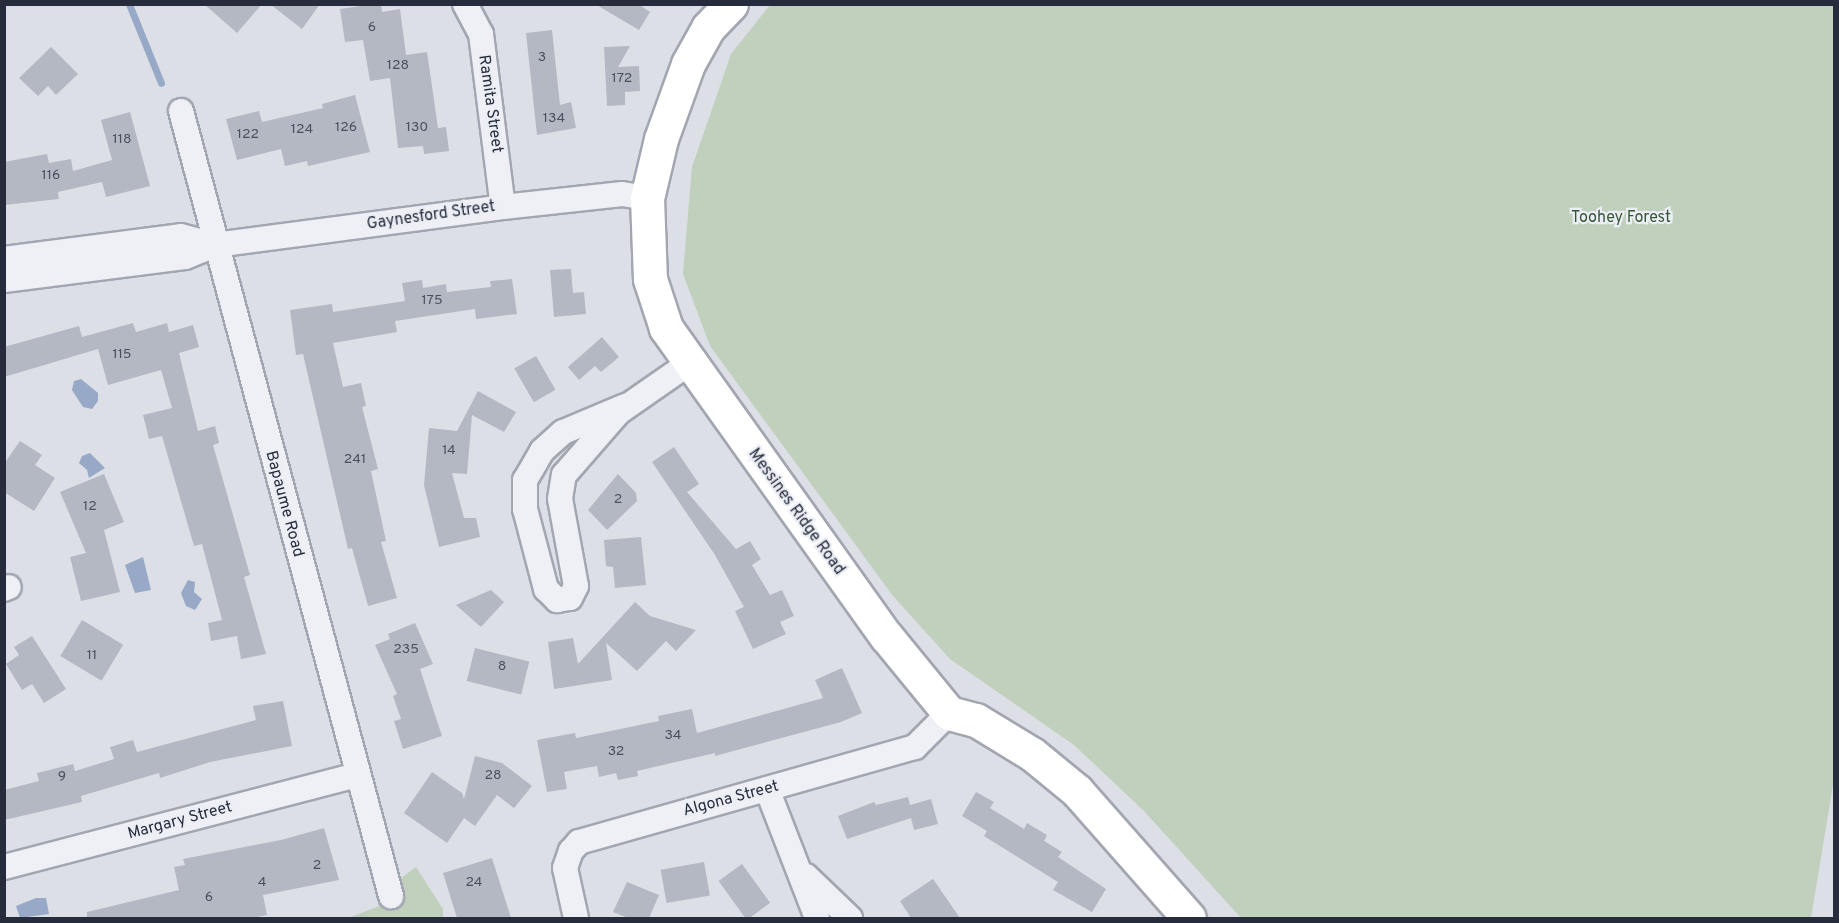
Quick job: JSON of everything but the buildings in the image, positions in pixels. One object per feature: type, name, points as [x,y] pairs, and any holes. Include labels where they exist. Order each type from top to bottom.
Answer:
[{"type":"street","name":"Ramita Street","points":[[465,4],[481,34],[504,207]]},
{"type":"street","name":"Messines Ridge Road","points":[[731,4],[708,27],[688,64],[661,139],[647,198],[645,235],[652,290],[666,328],[688,364],[886,636],[949,713]]},
{"type":"street","name":"Bapaume Road","points":[[181,111],[356,775],[391,896]]},
{"type":"street","name":"Gaynesford Street","points":[[4,280],[185,257],[215,245],[504,207],[622,194],[647,198]]},
{"type":"street","name":"Gaynesford Street","points":[[4,259],[181,236],[215,245]]},
{"type":"street","points":[[626,406],[563,432],[542,451],[525,480],[525,509],[545,585],[555,600],[570,598],[576,586],[561,507],[561,482],[587,445],[626,406],[688,364]]},
{"type":"street","points":[[949,713],[976,720],[1032,754],[1077,791],[1189,918]]},
{"type":"street","name":"Algona Street","points":[[576,918],[566,868],[571,851],[579,842],[915,747],[949,713]]},
{"type":"street","name":"Margary Street","points":[[4,867],[356,775]]},
{"type":"street","points":[[767,789],[817,918]]},
{"type":"street","points":[[799,867],[850,918]]},
{"type":"green space","name":"Toohey Forest","points":[[770,5],[1834,5],[1834,779],[1811,918],[1241,918],[1144,811],[1074,745],[950,659],[893,596],[710,346],[683,274],[692,167],[731,54]]},
{"type":"green space","points":[[416,867],[443,909],[443,918],[348,918],[390,902],[401,878]]},
{"type":"water","points":[[81,379],[98,393],[98,401],[92,409],[83,407],[72,390],[74,381]]},
{"type":"water","points":[[90,453],[105,468],[89,478],[87,470],[79,463],[82,456]]},
{"type":"water","points":[[143,557],[151,590],[135,593],[125,565]]},
{"type":"water","points":[[188,580],[195,582],[194,592],[202,599],[195,610],[186,606],[181,593]]},
{"type":"water","points":[[36,898],[46,898],[49,914],[20,918],[16,906]]},
{"type":"waterway","points":[[129,4],[161,83]]}]
